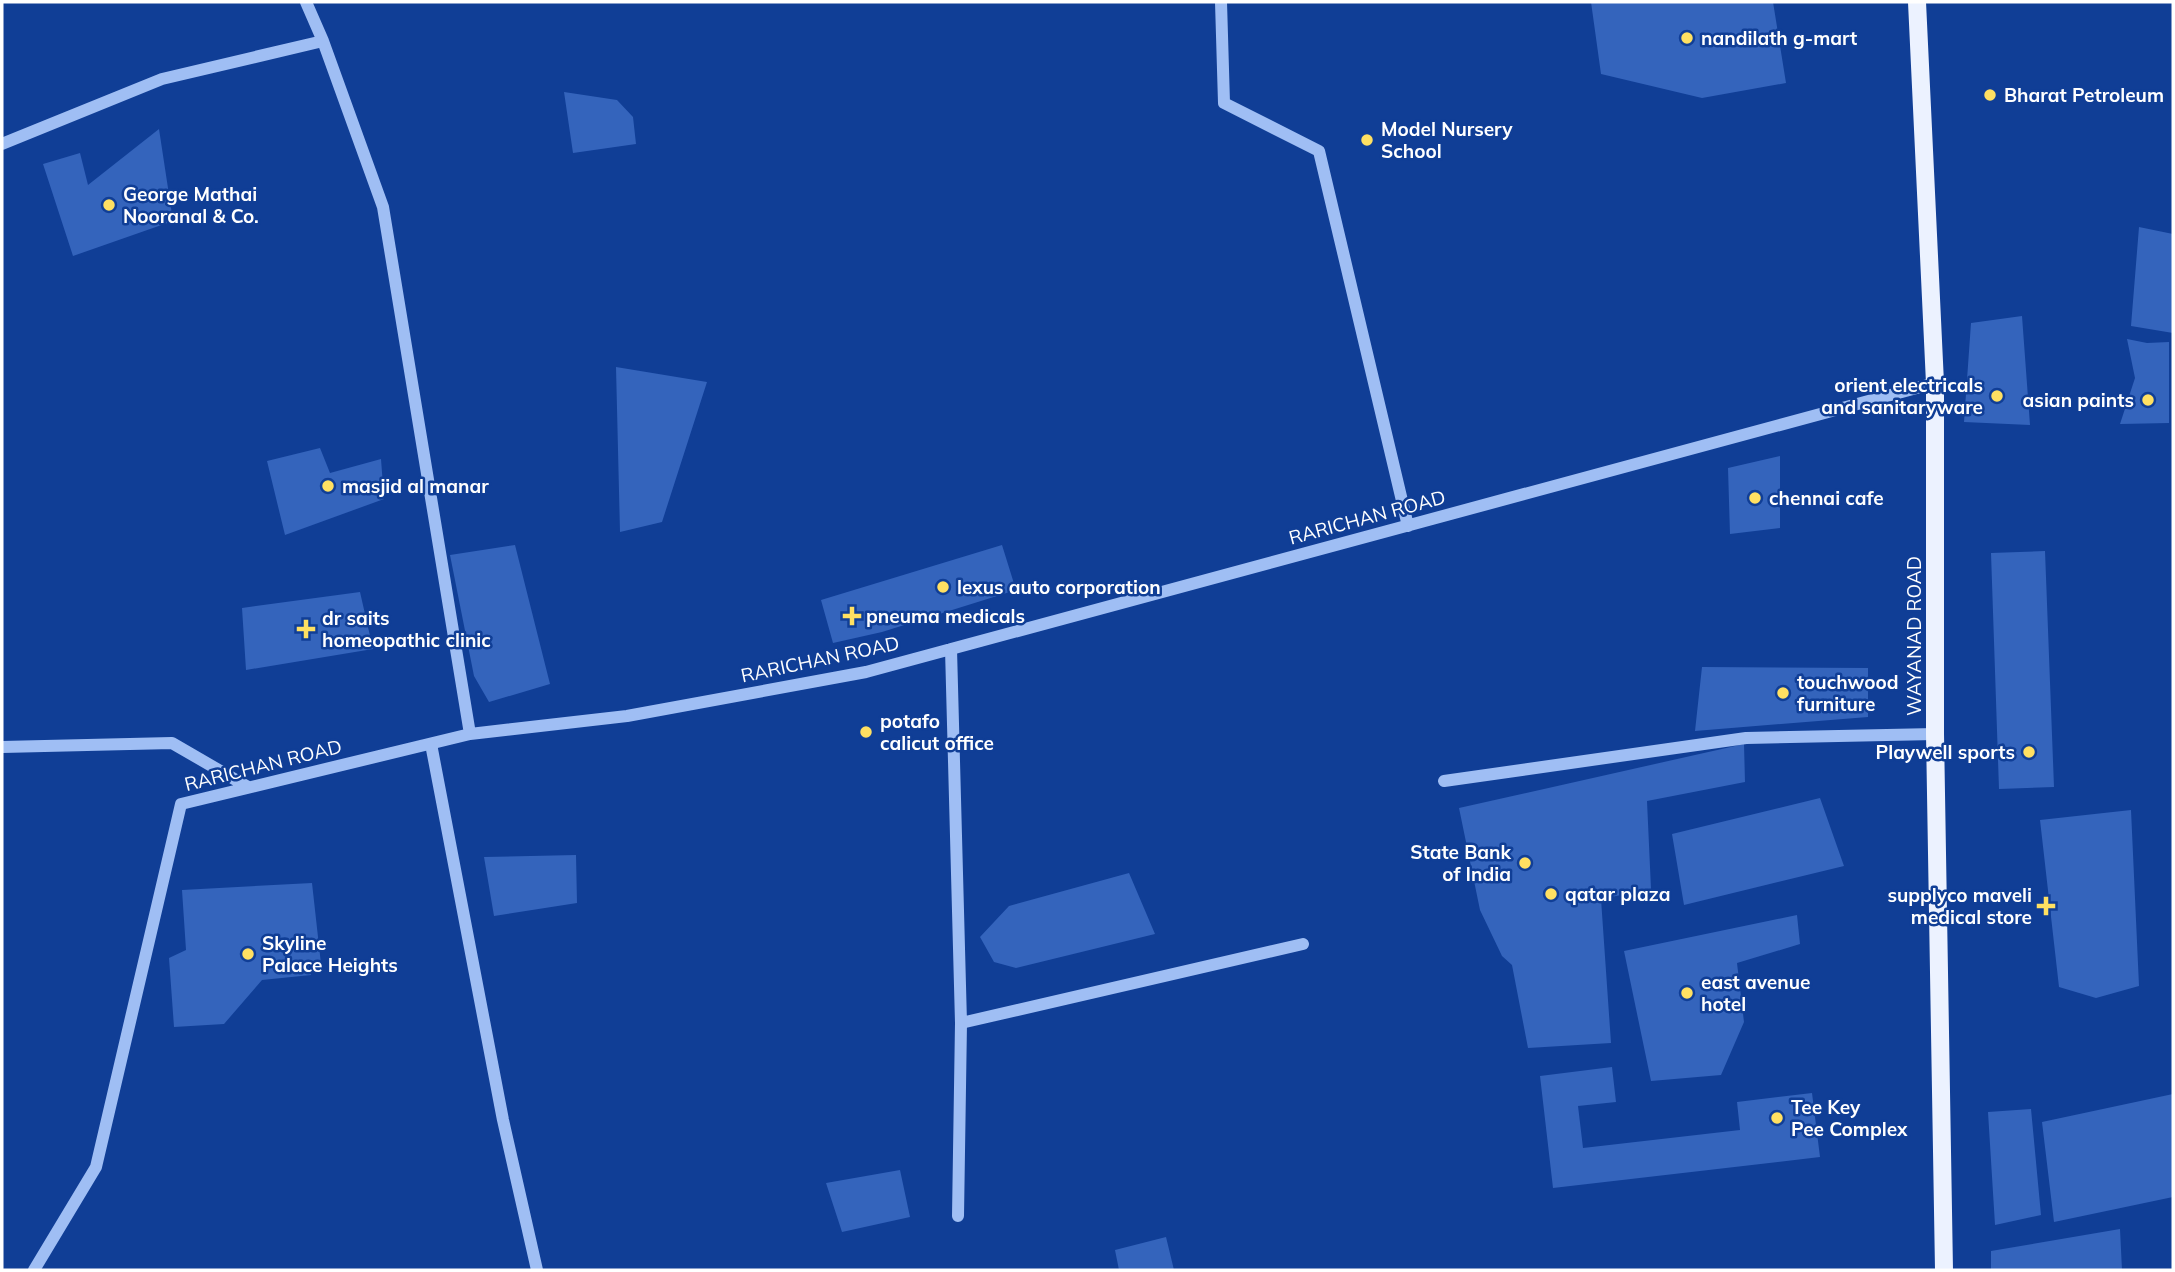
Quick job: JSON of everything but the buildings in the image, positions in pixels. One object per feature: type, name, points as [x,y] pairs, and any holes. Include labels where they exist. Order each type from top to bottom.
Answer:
[{"type":"main road","name":"WAYANAD ROAD","points":[[1917,2],[1935,383],[1935,734],[1944,1270]]},
{"type":"street","points":[[306,2],[323,41],[383,207],[470,734]]},
{"type":"street","points":[[1221,2],[1224,103],[1319,151],[1408,526]]},
{"type":"street","points":[[2,145],[162,79],[323,41]]},
{"type":"street","name":"RARICHAN ROAD","points":[[34,1270],[96,1167],[181,804],[470,734],[627,716],[866,672],[1935,383]]},
{"type":"street","points":[[951,649],[961,1023],[958,1216]]},
{"type":"street","points":[[1444,780],[1746,738],[1935,734]]},
{"type":"street","points":[[2,747],[172,743],[248,787]]},
{"type":"street","points":[[430,744],[503,1120],[537,1270]]},
{"type":"street","points":[[961,1023],[1303,944]]},
{"type":"place","name":"nandilath g-mart","points":[[1687,38]]},
{"type":"place","name":"Bharat Petroleum","points":[[1990,95]]},
{"type":"place","name":"Model Nursery School","points":[[1367,140]]},
{"type":"place","name":"George Mathai Nooranal & Co.","points":[[109,205]]},
{"type":"place","name":"orient electricals and sanitaryware","points":[[1997,396]]},
{"type":"place","name":"asian paints","points":[[2148,400]]},
{"type":"place","name":"masjid al manar","points":[[328,486]]},
{"type":"place","name":"chennai cafe","points":[[1755,498]]},
{"type":"place","name":"lexus auto corporation","points":[[943,587]]},
{"type":"place","name":"pneuma medicals","points":[[852,616]]},
{"type":"place","name":"dr saits homeopathic clinic","points":[[306,629]]},
{"type":"place","name":"touchwood furniture","points":[[1783,693]]},
{"type":"place","name":"potafo calicut office","points":[[866,732]]},
{"type":"place","name":"Playwell sports","points":[[2029,752]]},
{"type":"place","name":"State Bank of India","points":[[1525,863]]},
{"type":"place","name":"qatar plaza","points":[[1551,894]]},
{"type":"place","name":"supplyco maveli medical store","points":[[2046,906]]},
{"type":"place","name":"Skyline Palace Heights","points":[[248,954]]},
{"type":"place","name":"east avenue hotel","points":[[1687,993]]},
{"type":"place","name":"Tee Key Pee Complex","points":[[1777,1118]]}]
